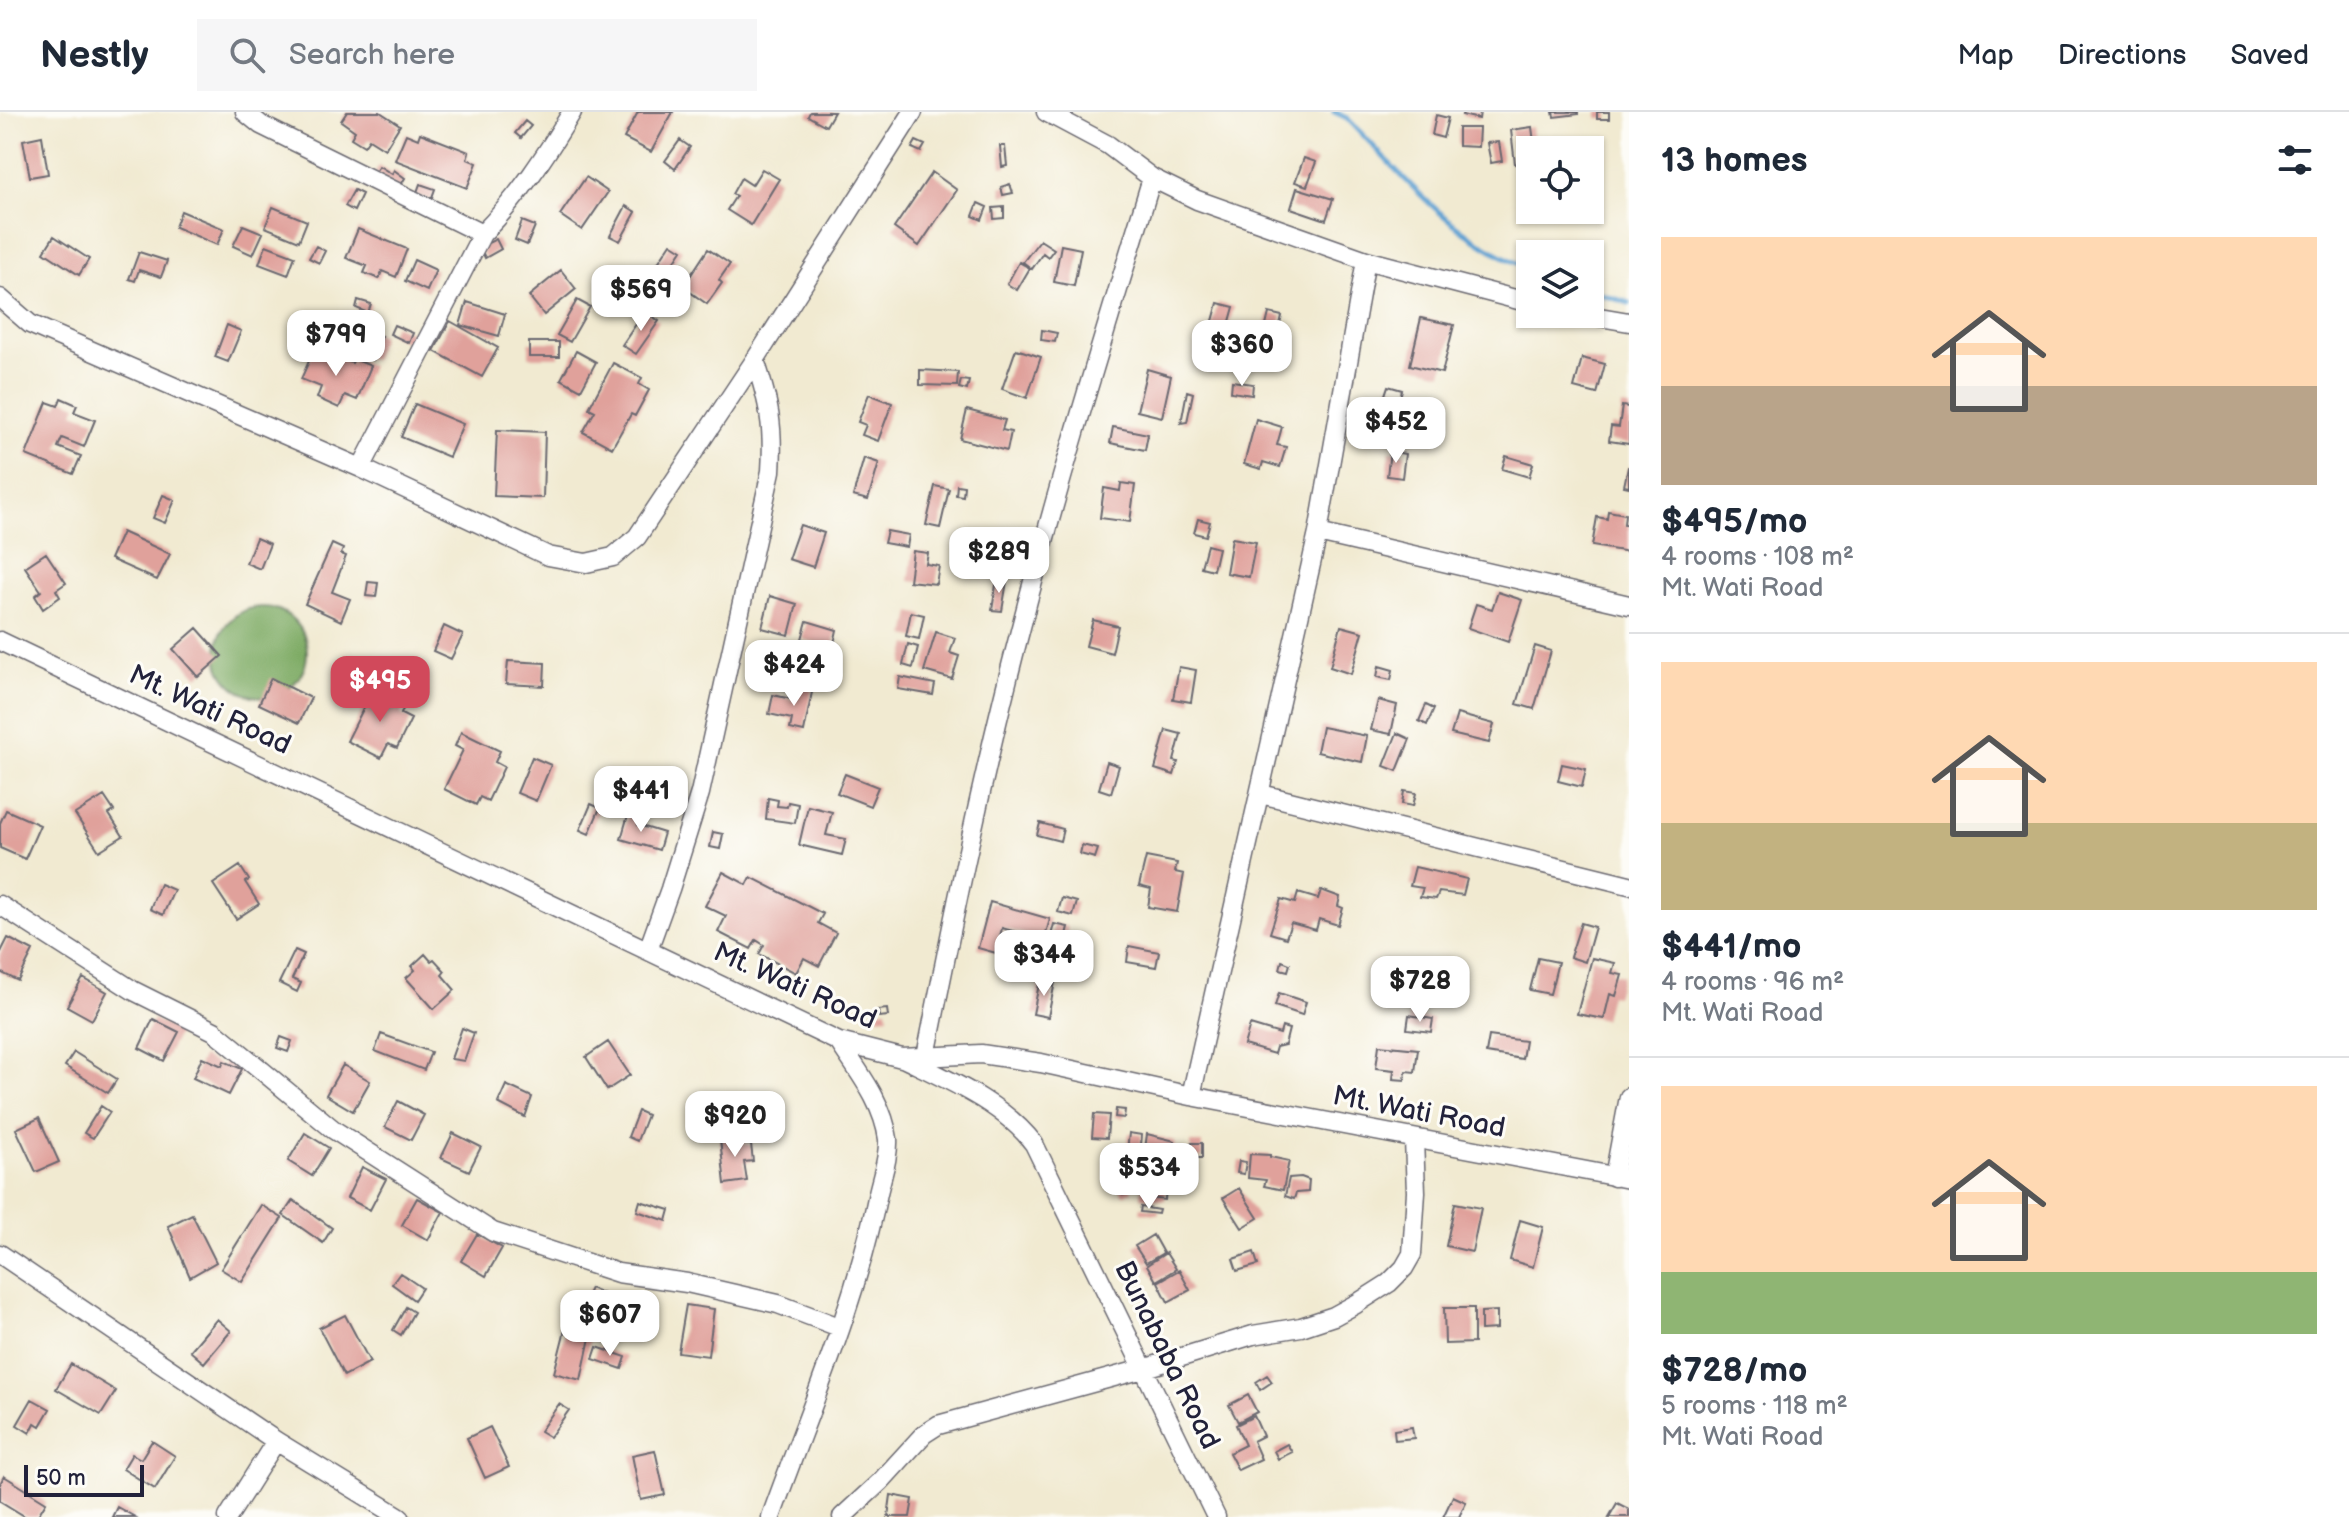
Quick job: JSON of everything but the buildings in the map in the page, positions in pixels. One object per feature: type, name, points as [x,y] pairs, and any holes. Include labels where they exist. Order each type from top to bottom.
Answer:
[{"type":"street","points":[[245,112],[261,125],[482,234]]},
{"type":"street","points":[[361,468],[482,234],[502,215],[533,173],[572,112]]},
{"type":"street","points":[[0,298],[30,324],[361,468],[548,556],[586,563],[613,557],[637,537],[755,360],[913,112]]},
{"type":"street","points":[[1046,112],[1108,145],[1152,178],[1197,200],[1366,260],[1516,299]]},
{"type":"street","points":[[926,1056],[965,861],[1019,634],[1059,486],[1152,178]]},
{"type":"street","points":[[1191,1096],[1318,533],[1366,260]]},
{"type":"street","points":[[1604,318],[1629,322]]},
{"type":"street","points":[[648,950],[700,793],[771,471],[772,422],[755,360]]},
{"type":"street","points":[[1318,533],[1629,605]]},
{"type":"street","name":"Mt. Wati Road","points":[[0,641],[839,1042],[902,1058],[981,1054],[1041,1063],[1191,1096],[1621,1178]]},
{"type":"street","points":[[1261,794],[1629,885]]},
{"type":"street","points":[[0,905],[134,991],[214,1031],[334,1130],[487,1229],[618,1273],[687,1283],[778,1304],[839,1327]]},
{"type":"street","points":[[771,1517],[872,1225],[888,1143],[884,1116],[839,1042]]},
{"type":"street","name":"Bunababa Road","points":[[902,1058],[955,1084],[1021,1127],[1034,1144],[1216,1517]]},
{"type":"street","points":[[1621,1178],[1629,1097]]},
{"type":"street","points":[[842,1517],[881,1481],[924,1434],[938,1425],[1143,1369],[1253,1335],[1301,1327],[1334,1316],[1389,1283],[1404,1268],[1412,1254],[1416,1192],[1414,1140]]},
{"type":"street","points":[[0,1254],[276,1441],[400,1517]]},
{"type":"street","points":[[228,1517],[276,1441]]},
{"type":"green space","points":[[253,607],[271,607],[287,614],[300,627],[307,643],[307,661],[300,677],[287,690],[271,697],[253,697],[237,690],[224,677],[217,661],[217,643],[224,627],[237,614]]},
{"type":"waterway","points":[[1334,112],[1347,118],[1409,184],[1452,223],[1516,262]]},
{"type":"waterway","points":[[1604,295],[1629,303]]}]
